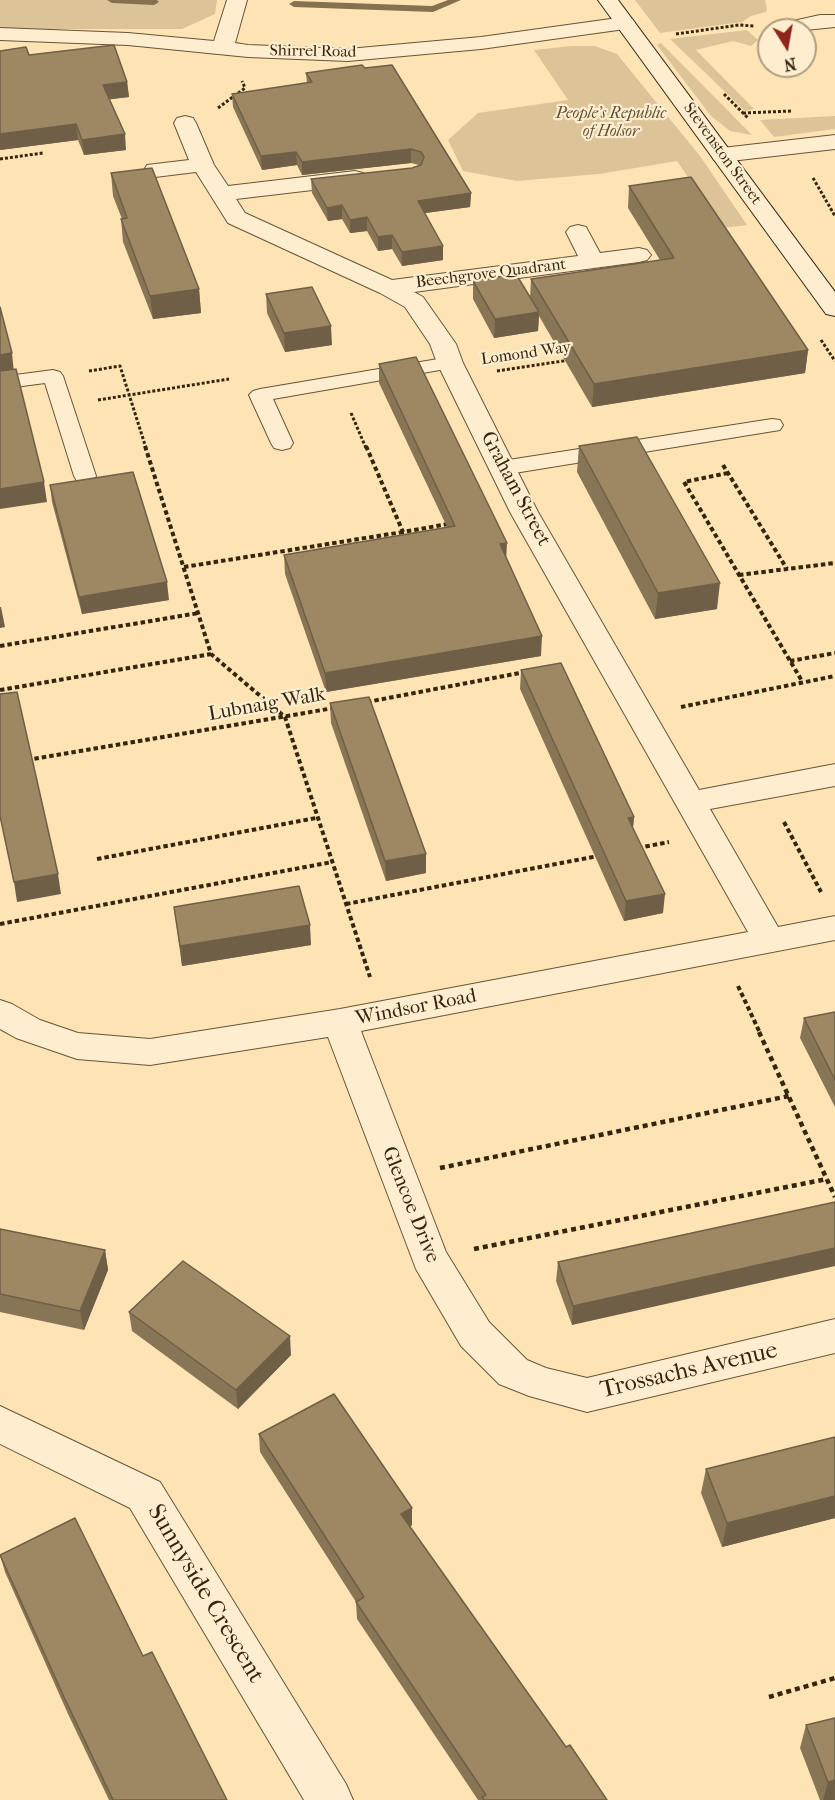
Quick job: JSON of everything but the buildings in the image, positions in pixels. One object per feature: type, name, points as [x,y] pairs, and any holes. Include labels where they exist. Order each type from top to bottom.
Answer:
[{"type":"street","name":"Stevenston Street","points":[[608,0],[835,309]]},
{"type":"street","points":[[228,49],[235,8]]},
{"type":"street","points":[[817,22],[835,21]]},
{"type":"street","name":"Shirrel Road","points":[[0,34],[128,39],[228,49],[348,55],[631,31]]},
{"type":"street","name":"Graham Street","points":[[185,123],[202,165],[236,218],[389,288],[414,302],[443,344],[524,512],[770,940]]},
{"type":"street","points":[[722,154],[835,142]]},
{"type":"street","points":[[155,170],[202,165]]},
{"type":"street","points":[[221,194],[360,172]]},
{"type":"street","name":"Beechgrove Quadrant","points":[[578,232],[592,261]]},
{"type":"street","name":"Beechgrove Quadrant","points":[[389,288],[639,255]]},
{"type":"street","points":[[691,802],[835,775]]},
{"type":"street","name":"Windsor Road","points":[[0,1013],[28,1029],[77,1046],[150,1052],[340,1022],[835,928]]},
{"type":"street","name":"Glencoe Drive","points":[[340,1022],[429,1258],[475,1334],[513,1372],[543,1384]]},
{"type":"street","name":"Trossachs Avenue","points":[[543,1384],[587,1395],[835,1336]]},
{"type":"street","name":"Sunnyside Crescent","points":[[0,1424],[145,1495],[330,1800]]},
{"type":"lane","points":[[282,443],[260,395],[337,382],[454,370]]},
{"type":"lane","points":[[0,383],[53,376],[85,476]]},
{"type":"lane","points":[[502,468],[772,424]]},
{"type":"path","points":[[631,31],[757,26]]},
{"type":"path","points":[[185,123],[205,118],[245,88],[228,49]]},
{"type":"path","points":[[0,159],[43,153]]},
{"type":"path","points":[[818,335],[835,361]]},
{"type":"path","name":"Lomond Way","points":[[454,370],[575,360]]},
{"type":"path","points":[[53,376],[120,366],[211,654],[285,717],[316,818],[382,1014]]},
{"type":"path","points":[[337,382],[403,532]]},
{"type":"path","points":[[704,434],[787,569]]},
{"type":"path","points":[[728,473],[684,482],[802,681]]},
{"type":"path","points":[[184,567],[524,512]]},
{"type":"path","points":[[739,576],[835,563]]},
{"type":"path","points":[[0,646],[199,613]]},
{"type":"path","points":[[790,661],[835,653]]},
{"type":"path","points":[[0,690],[211,654]]},
{"type":"path","points":[[366,702],[528,672]]},
{"type":"path","points":[[642,716],[802,681],[835,676]]},
{"type":"path","name":"Lubnaig Walk","points":[[23,761],[342,707]]},
{"type":"path","points":[[767,788],[821,893]]},
{"type":"path","points":[[97,859],[316,818]]},
{"type":"path","points":[[627,850],[709,834],[795,821]]},
{"type":"path","points":[[346,904],[604,854]]},
{"type":"path","points":[[0,924],[332,862]]},
{"type":"path","points":[[721,950],[835,1197]]},
{"type":"path","points":[[398,1176],[789,1096]]},
{"type":"path","points":[[429,1258],[827,1179]]},
{"type":"path","points":[[769,1697],[835,1678]]},
{"type":"green space","points":[[0,0],[217,0],[215,14],[182,29],[0,29]]},
{"type":"green space","points":[[635,0],[765,0],[767,9],[766,12],[751,16],[742,22],[660,33]]},
{"type":"green space","points":[[747,30],[757,39],[751,46],[733,41],[696,50],[754,109],[745,111],[670,39]]},
{"type":"green space","points":[[661,43],[752,135],[730,131],[711,116],[657,45]]},
{"type":"green space","name":"People's Republic of Holsor","points":[[595,46],[617,54],[700,156],[747,225],[723,228],[677,161],[599,174],[517,181],[463,171],[448,140],[478,113],[568,100],[534,50]]},
{"type":"green space","points":[[835,116],[835,129],[774,137],[760,120]]},
{"type":"waterway","points":[[112,0],[154,2]]},
{"type":"waterway","points":[[294,4],[433,9],[456,0]]}]
